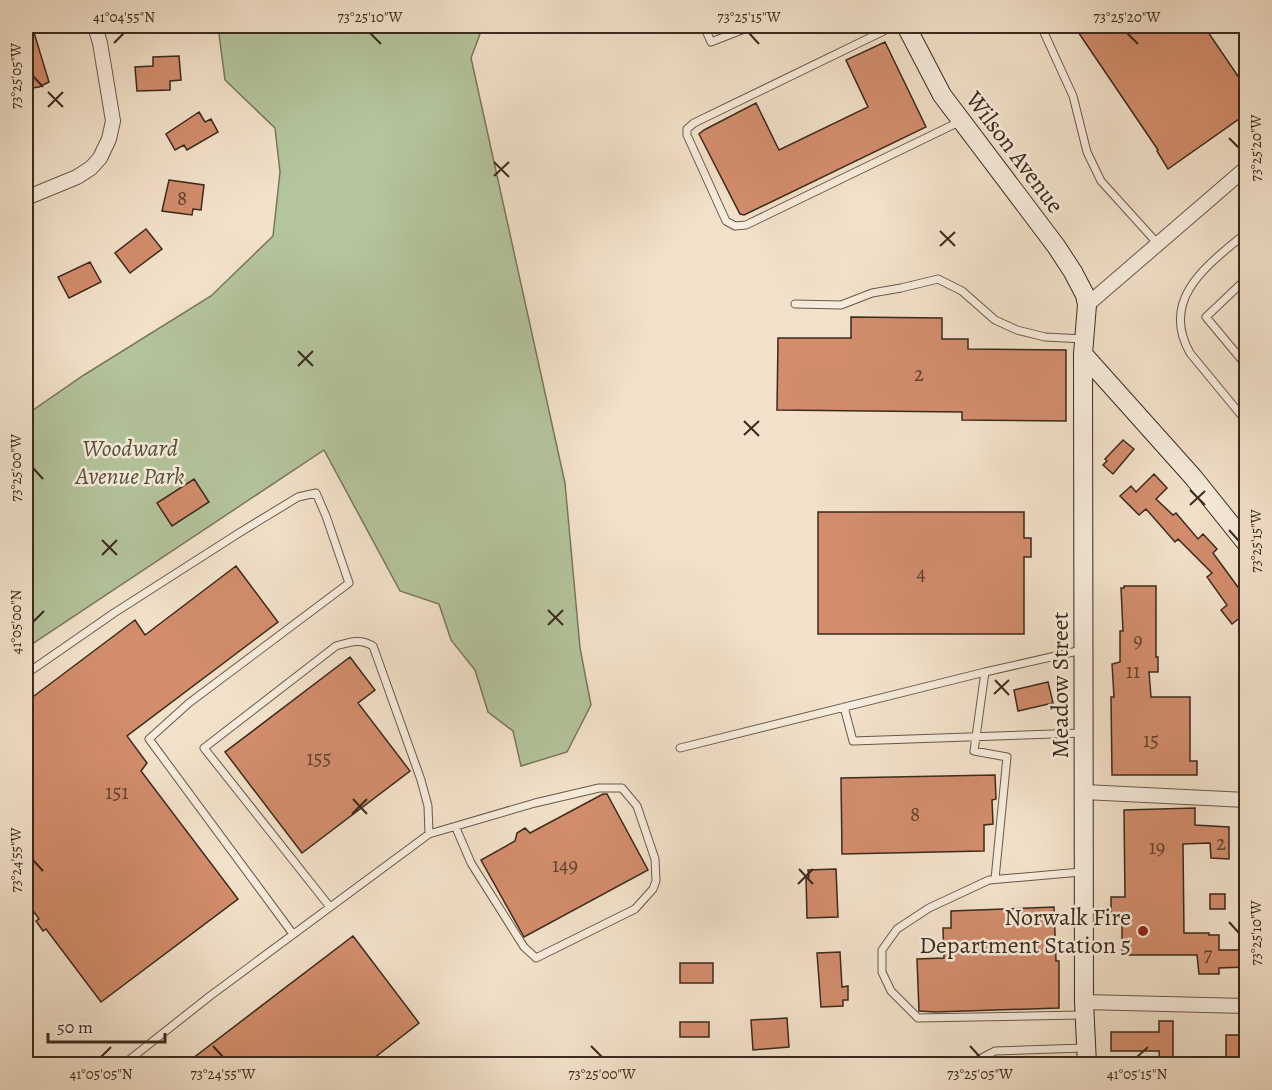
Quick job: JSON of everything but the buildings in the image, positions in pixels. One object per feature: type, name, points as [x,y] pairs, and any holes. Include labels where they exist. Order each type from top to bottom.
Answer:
[{"type":"main road","name":"Wilson Avenue","points":[[906,26],[932,78],[961,121],[1061,254],[1085,295],[1087,305]]},
{"type":"main road","name":"Meadow Street","points":[[1087,305],[1084,347],[1084,1009],[1087,1056]]},
{"type":"main road","points":[[1084,347],[1246,543]]},
{"type":"street","points":[[26,198],[77,177],[91,168],[100,158],[109,139],[112,121],[100,43],[94,26]]},
{"type":"street","points":[[1087,305],[1246,168]]},
{"type":"street","points":[[1084,792],[1246,800]]},
{"type":"street","points":[[1084,1009],[1246,1006]]},
{"type":"lane","points":[[704,26],[711,42],[752,26]]},
{"type":"lane","points":[[894,26],[694,123],[687,129],[687,135],[726,221],[735,226],[746,225],[961,121]]},
{"type":"lane","points":[[1041,26],[1073,96],[1087,152],[1101,181],[1158,244]]},
{"type":"lane","points":[[1246,233],[1202,271],[1195,280],[1188,290],[1182,308],[1181,325],[1183,340],[1190,352],[1246,421]]},
{"type":"lane","points":[[795,304],[841,305],[873,293],[938,279],[962,291],[995,320],[1017,330],[1084,347]]},
{"type":"lane","points":[[1246,279],[1206,317],[1246,365]]},
{"type":"lane","points":[[26,674],[114,613],[239,533],[298,497],[316,493],[349,583],[189,703],[149,739],[293,934]]},
{"type":"lane","points":[[330,907],[204,748],[336,646],[355,640],[365,641],[373,646],[421,780],[428,806],[429,834]]},
{"type":"lane","points":[[680,748],[985,672],[1084,650]]},
{"type":"lane","points":[[985,672],[974,751],[1007,757],[995,879]]},
{"type":"lane","points":[[844,707],[853,741],[1084,733]]},
{"type":"lane","points":[[124,1065],[293,934],[429,834],[456,828],[535,803],[599,788],[622,788],[637,806],[655,859],[656,881],[653,889],[635,909],[536,958],[524,947],[477,872],[456,828]]},
{"type":"lane","points":[[1084,872],[989,880],[929,909],[897,929],[882,950],[882,972],[891,991],[918,1018],[1084,1009]]},
{"type":"lane","points":[[970,1065],[995,1051],[1087,1056]]},
{"type":"green space","name":"Woodward Avenue Park","points":[[218,26],[483,26],[471,58],[565,483],[580,648],[591,705],[567,752],[521,766],[513,731],[488,712],[475,670],[451,640],[439,604],[400,591],[324,450],[26,648],[26,415],[84,375],[211,296],[273,236],[280,172],[275,128],[225,80]]},
{"type":"place","name":"Norwalk Fire Department Station 5","points":[[1143,931]]}]
